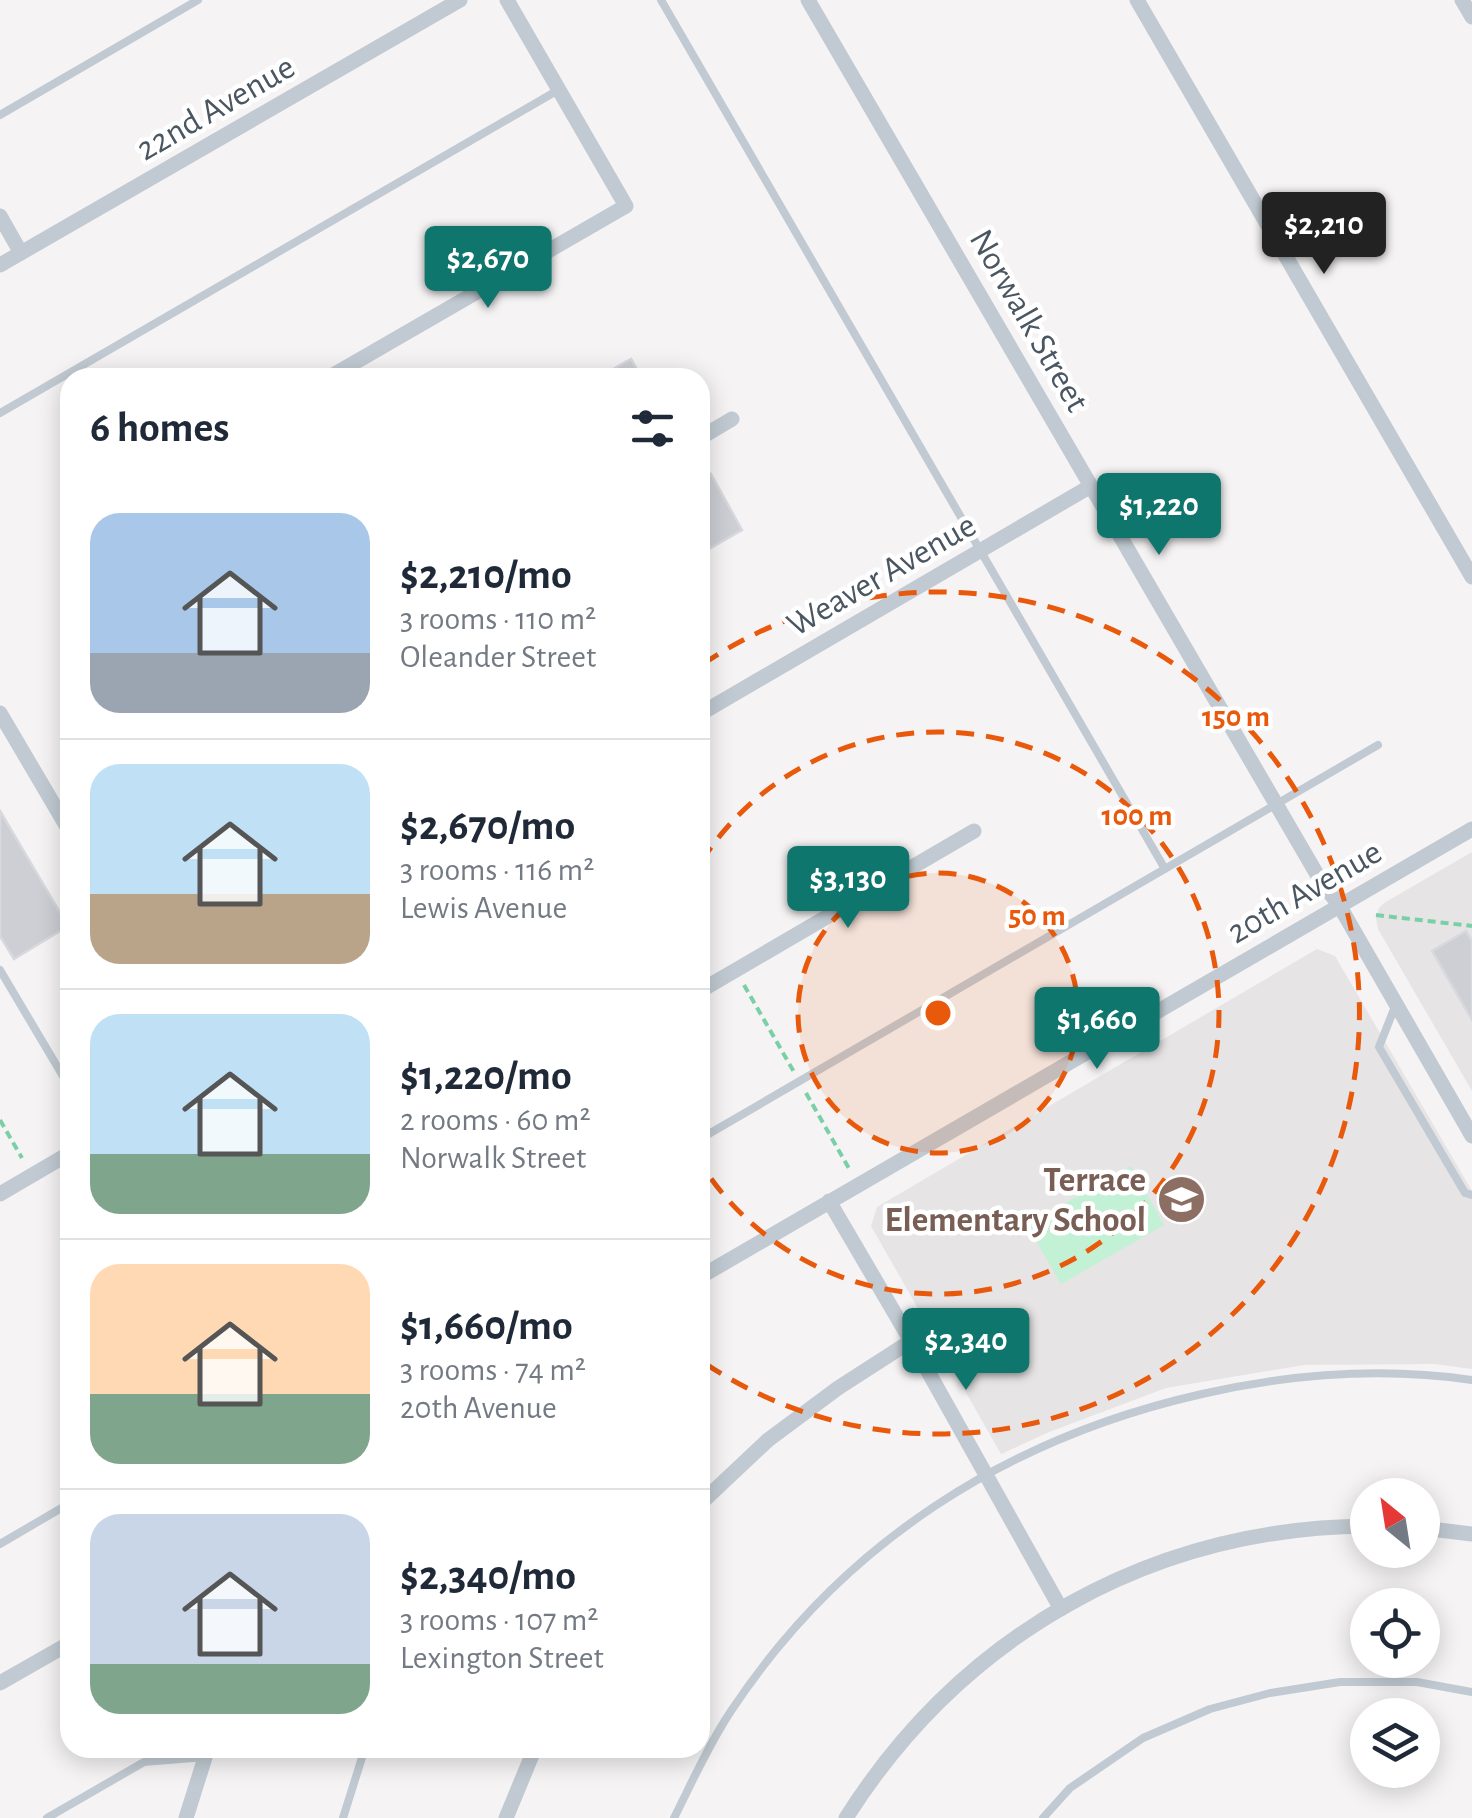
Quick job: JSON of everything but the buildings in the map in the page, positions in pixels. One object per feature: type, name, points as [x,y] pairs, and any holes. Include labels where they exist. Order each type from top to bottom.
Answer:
[{"type":"street","name":"22nd Avenue","points":[[0,265],[460,0]]},
{"type":"street","points":[[345,368],[626,206],[508,0]]},
{"type":"street","name":"Norwalk Street","points":[[808,0],[1472,1136]]},
{"type":"street","points":[[1137,0],[1472,577]]},
{"type":"street","points":[[1462,0],[1472,17]]},
{"type":"street","points":[[0,216],[21,253]]},
{"type":"street","points":[[710,432],[732,420]]},
{"type":"street","name":"Weaver Avenue","points":[[710,708],[1091,486]]},
{"type":"street","points":[[0,713],[60,801]]},
{"type":"street","name":"20th Avenue","points":[[710,1270],[1472,829]]},
{"type":"street","points":[[710,985],[974,831]]},
{"type":"street","points":[[0,1194],[60,1160]]},
{"type":"street","points":[[829,1202],[1061,1609]]},
{"type":"street","points":[[710,1495],[768,1440],[911,1341]]},
{"type":"street","points":[[846,1818],[897,1746],[948,1691],[998,1650],[1061,1609],[1122,1576],[1184,1553],[1282,1532],[1350,1527]]},
{"type":"street","points":[[1440,1530],[1472,1534]]},
{"type":"street","points":[[0,1684],[60,1649]]},
{"type":"street","points":[[186,1818],[204,1758]]},
{"type":"street","points":[[506,1818],[531,1758]]},
{"type":"lane","points":[[0,115],[198,0]]},
{"type":"lane","points":[[661,0],[1165,869]]},
{"type":"lane","points":[[78,368],[560,90]]},
{"type":"lane","points":[[0,413],[60,378]]},
{"type":"lane","points":[[710,1133],[1378,745]]},
{"type":"lane","points":[[0,970],[60,1071]]},
{"type":"lane","points":[[1396,1004],[1380,1047],[1465,1193],[1472,1195]]},
{"type":"lane","points":[[710,1750],[730,1712],[786,1639],[845,1576],[917,1516],[985,1474],[1085,1428],[1151,1406],[1227,1388],[1282,1379],[1361,1374],[1472,1380]]},
{"type":"lane","points":[[0,1544],[60,1509]]},
{"type":"lane","points":[[1043,1818],[1070,1788],[1144,1738],[1210,1709],[1270,1693],[1340,1682],[1417,1682],[1472,1692]]},
{"type":"lane","points":[[48,1818],[144,1762],[169,1758]]},
{"type":"lane","points":[[342,1818],[362,1758]]},
{"type":"lane","points":[[674,1818],[706,1758]]},
{"type":"path","points":[[1376,915],[1472,926]]},
{"type":"path","points":[[0,1120],[22,1158]]},
{"type":"shaded area","points":[[1472,852],[1472,1091],[1378,929],[1376,918],[1384,903]]},
{"type":"shaded area","name":"Terrace Elementary School","points":[[1317,949],[1335,956],[1472,1191],[1472,1369],[1434,1364],[1304,1365],[1166,1388],[1001,1454],[871,1226],[877,1207]]},
{"type":"green space","points":[[1131,1166],[1164,1225],[1061,1284],[1027,1225]]},
{"type":"place","name":"Terrace Elementary School","points":[[1181,1199]]}]
